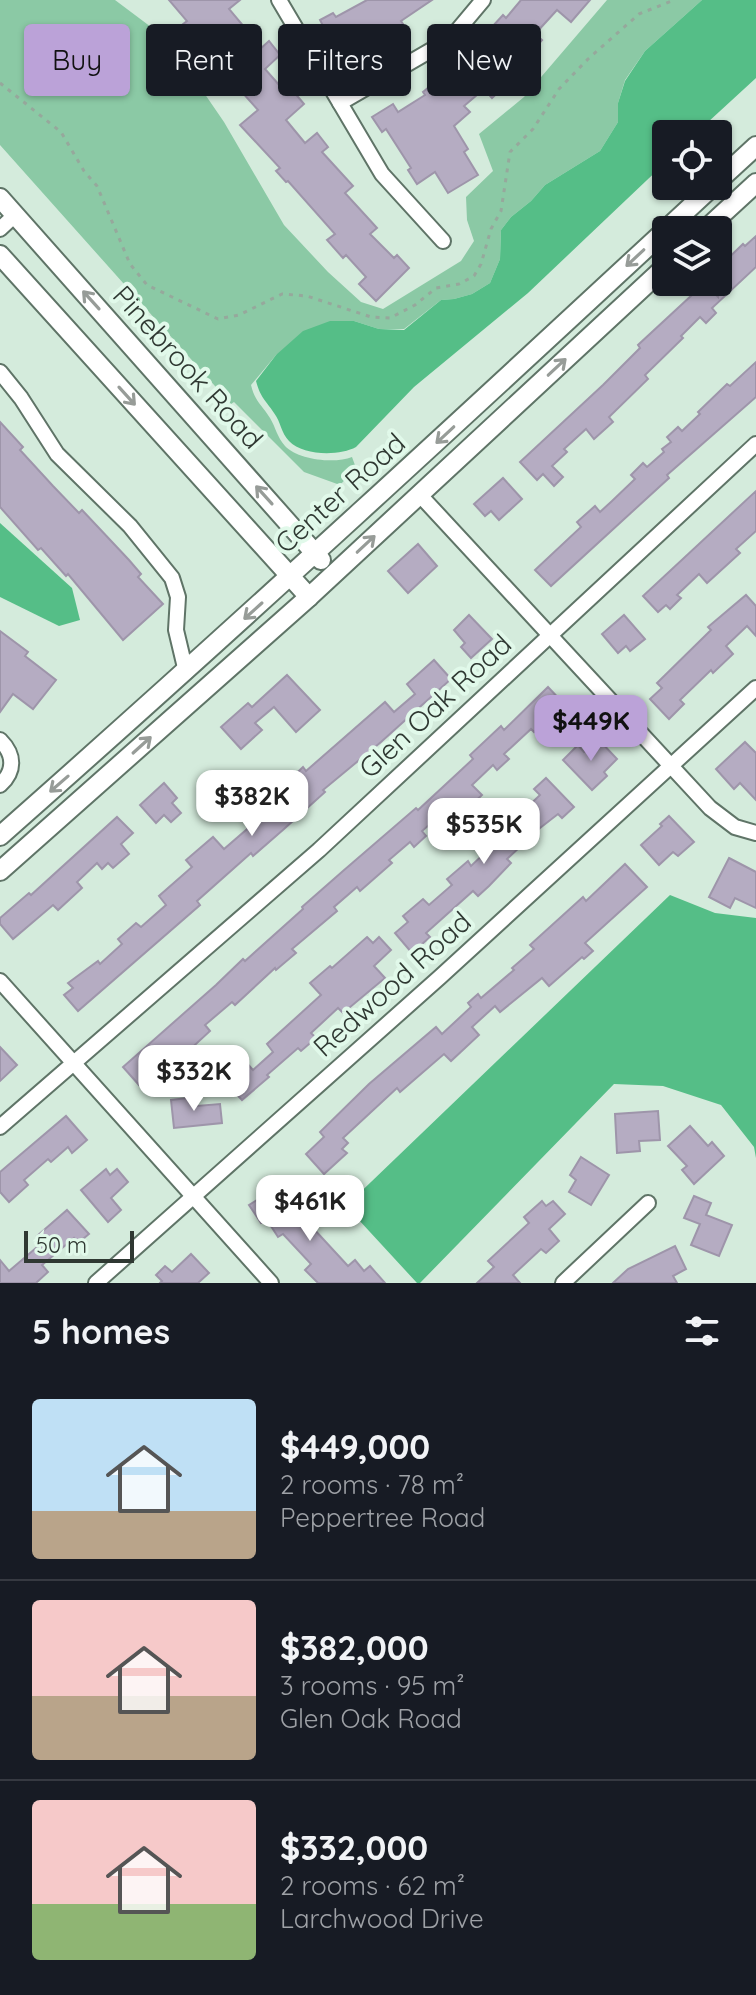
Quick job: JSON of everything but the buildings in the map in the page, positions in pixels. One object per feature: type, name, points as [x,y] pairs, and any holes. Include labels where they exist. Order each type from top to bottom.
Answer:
[{"type":"street","points":[[279,0],[382,174],[443,241]]},
{"type":"street","points":[[340,103],[440,45],[457,31],[483,0]]},
{"type":"street","points":[[732,168],[756,146]]},
{"type":"street","points":[[720,216],[756,183]]},
{"type":"street","name":"Pinebrook Road","points":[[0,198],[334,574]]},
{"type":"street","name":"Center Road","points":[[0,836],[316,554],[698,200]]},
{"type":"street","points":[[0,229],[15,215]]},
{"type":"street","points":[[0,255],[309,597]]},
{"type":"street","name":"Center Road","points":[[0,871],[309,597],[652,279]]},
{"type":"street","points":[[0,372],[21,398],[57,454],[130,526],[166,568],[178,597],[176,630],[186,672]]},
{"type":"street","name":"Glen Oak Road","points":[[0,1127],[319,850],[756,444]]},
{"type":"street","points":[[419,494],[670,767],[720,817],[735,827],[756,833]]},
{"type":"street","name":"Redwood Road","points":[[96,1283],[429,987],[756,688]]},
{"type":"street","points":[[0,740],[10,752],[11,769],[10,775],[0,785]]},
{"type":"street","points":[[0,981],[271,1283]]},
{"type":"street","points":[[563,1283],[648,1203]]},
{"type":"path","points":[[0,83],[61,132],[84,171],[97,186],[130,264],[147,285],[218,319],[239,315],[282,294],[307,296],[371,317],[390,318],[415,305],[436,288],[459,284],[474,276],[501,211],[510,152],[533,129],[559,89],[588,59],[639,14],[674,0]]},
{"type":"shaded area","points":[[0,0],[115,0],[147,24],[146,96],[206,96],[284,225],[361,302],[383,309],[461,261],[474,241],[467,220],[466,197],[493,171],[479,134],[525,96],[541,96],[541,77],[607,0],[702,0],[645,51],[625,80],[618,103],[618,122],[600,151],[545,185],[501,230],[500,259],[490,283],[472,294],[441,300],[404,329],[379,329],[354,321],[276,355],[251,385],[280,439],[291,451],[317,459],[352,457],[356,468],[340,485],[304,472],[234,402],[231,404],[0,145]]},
{"type":"shaded area","points":[[702,0],[756,0],[756,78],[710,120],[652,120],[652,175],[528,293],[414,387],[356,447],[322,453],[303,450],[289,441],[256,381],[276,355],[303,331],[330,321],[354,321],[379,329],[404,330],[441,300],[472,294],[490,283],[500,259],[501,230],[545,185],[600,151],[618,122],[618,103],[625,81],[645,51]]},
{"type":"shaded area","points":[[0,523],[72,588],[80,620],[59,626],[0,597]]},
{"type":"shaded area","points":[[670,895],[715,913],[756,918],[756,1158],[754,1147],[721,1105],[663,1086],[614,1084],[417,1283],[346,1206]]}]
